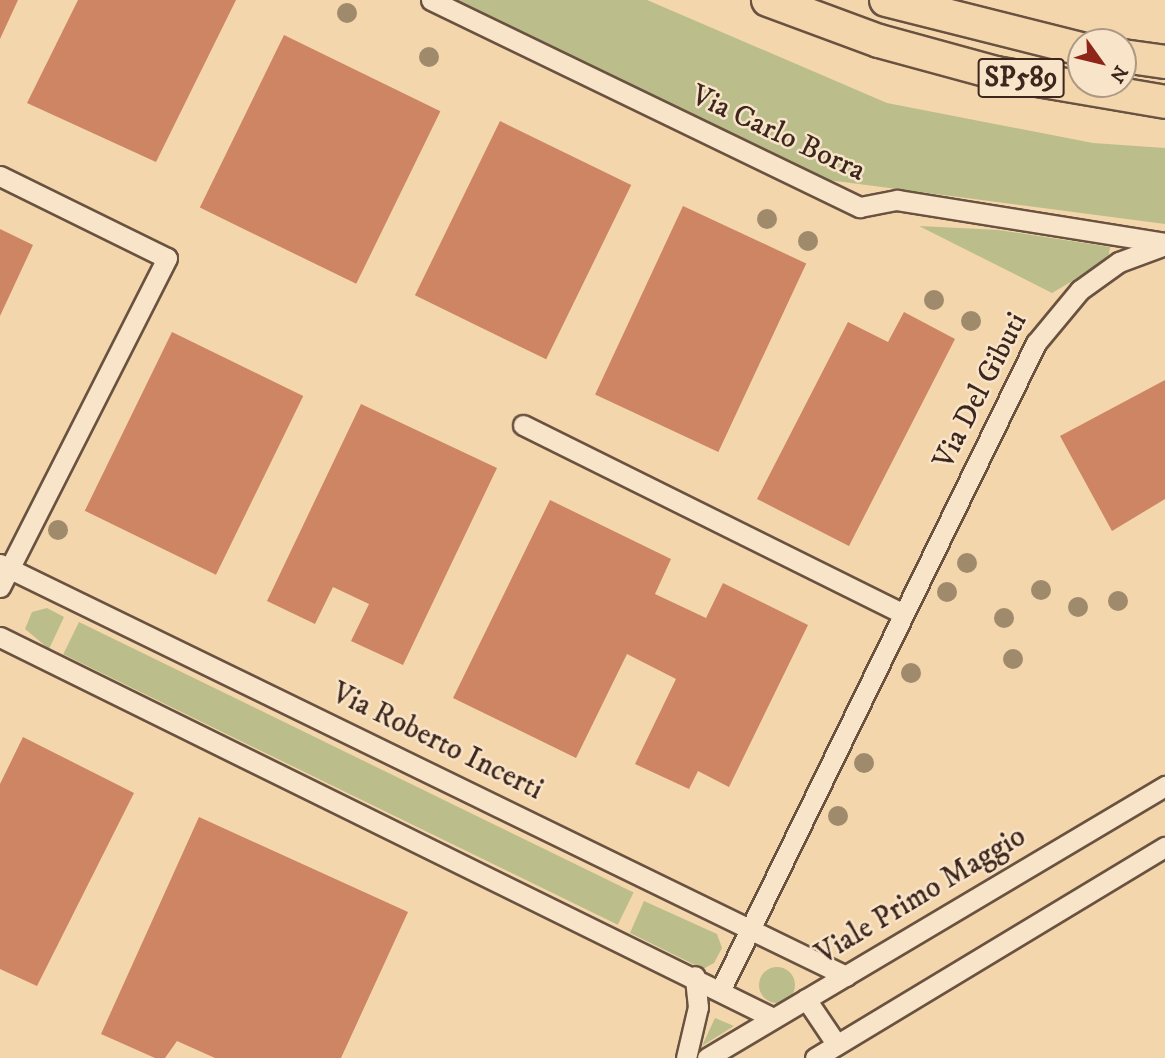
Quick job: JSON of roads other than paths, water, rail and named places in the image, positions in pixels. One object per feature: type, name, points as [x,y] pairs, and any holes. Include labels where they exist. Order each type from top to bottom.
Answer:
[{"type":"main road","name":"SP589","points":[[768,0],[879,41],[996,73],[1165,102]]},
{"type":"main road","name":"SP589","points":[[886,0],[1067,45]]},
{"type":"main road","points":[[1137,58],[1165,62]]},
{"type":"street","name":"Via Carlo Borra","points":[[431,0],[860,207],[897,200],[1165,244]]},
{"type":"street","points":[[0,176],[167,258],[4,567],[0,587]]},
{"type":"street","name":"Via Del Gibuti","points":[[721,989],[902,613],[1054,314],[1119,262],[1165,244]]},
{"type":"street","points":[[523,425],[902,613]]},
{"type":"street","name":"Via Roberto Incerti","points":[[4,567],[846,975]]},
{"type":"street","points":[[0,637],[695,976],[773,1018]]},
{"type":"street","name":"Viale Primo Maggio","points":[[707,1058],[1165,786]]},
{"type":"street","points":[[815,1058],[1165,847]]},
{"type":"street","points":[[686,1058],[698,1007],[695,976]]},
{"type":"street","points":[[806,999],[837,1045]]}]
